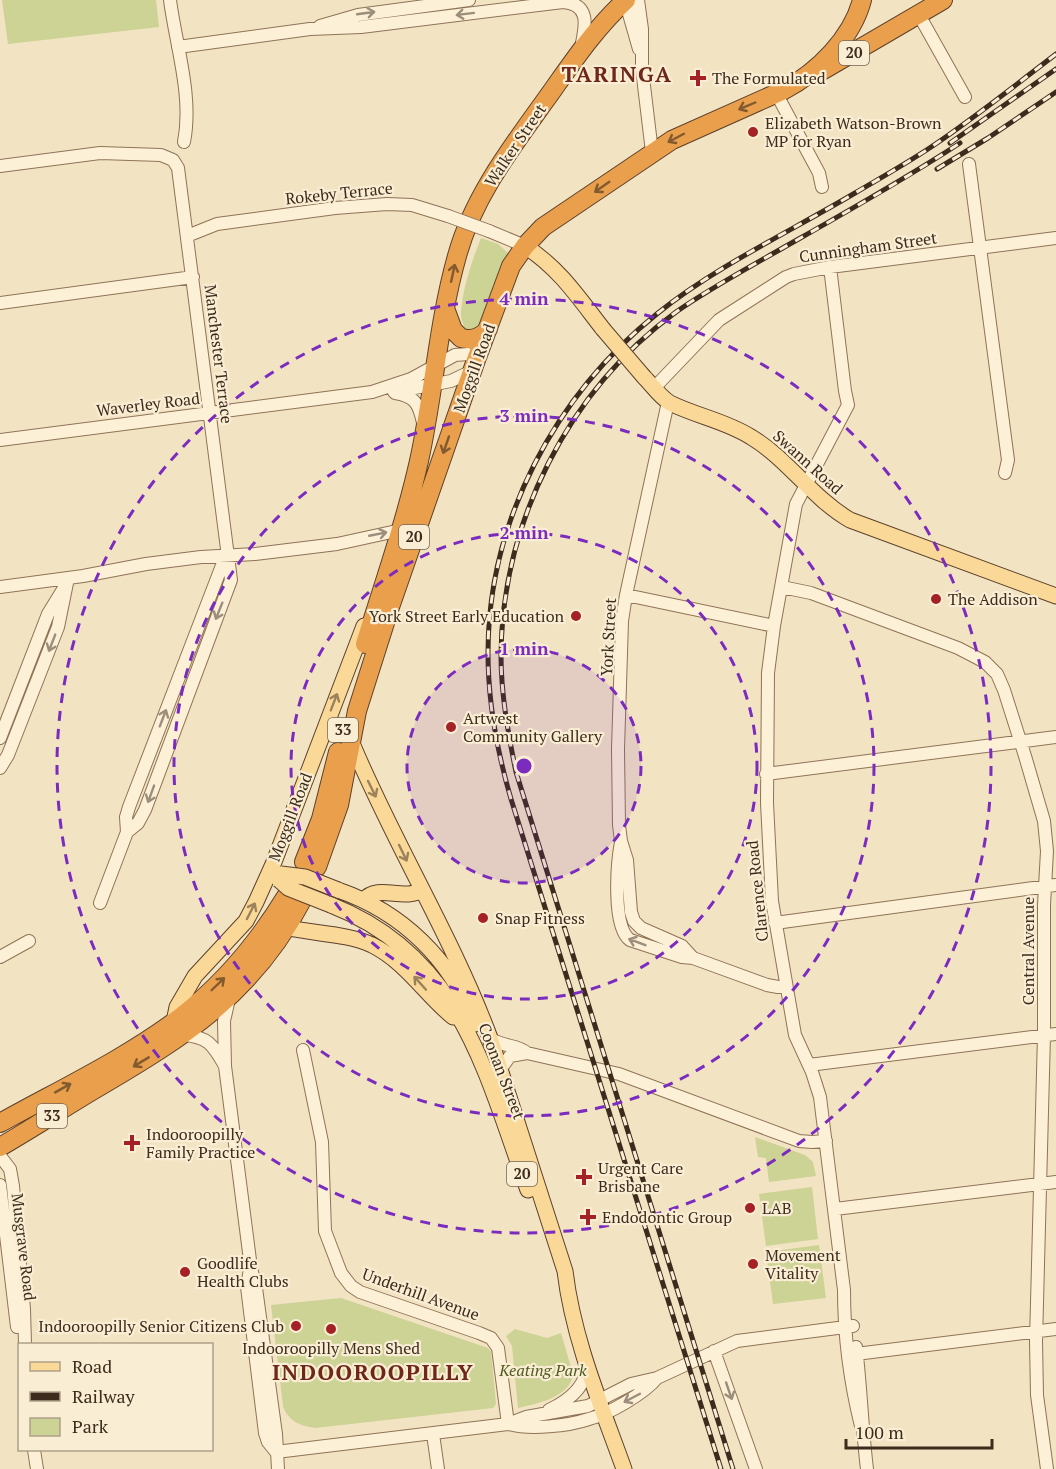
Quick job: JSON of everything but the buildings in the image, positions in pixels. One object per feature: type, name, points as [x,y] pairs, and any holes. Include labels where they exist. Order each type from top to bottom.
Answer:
[{"type":"highway","name":"Walker Street","points":[[446,311],[457,257],[479,200],[503,160],[580,52],[625,0]]},
{"type":"highway","name":"Moggill Road","points":[[446,311],[419,461],[401,530],[364,646],[310,864],[339,805],[357,711],[390,607],[508,272],[525,246],[543,227],[652,152],[692,130],[784,90],[818,65],[836,47],[855,21],[862,0]]},
{"type":"highway","name":"20","points":[[784,90],[842,61],[944,0]]},
{"type":"highway","points":[[446,311],[452,328],[461,338],[476,338],[488,329]]},
{"type":"highway","name":"Moggill Road","points":[[0,1123],[229,999],[254,971],[285,927],[280,881]]},
{"type":"highway","name":"Moggill Road","points":[[1,1149],[145,1061],[241,960],[270,923],[280,881]]},
{"type":"main road","name":"Swann Road","points":[[525,246],[549,262],[584,302],[603,329],[669,402],[753,437],[833,509],[863,526],[1056,596]]},
{"type":"main road","name":"Moggill Road","points":[[178,1028],[177,1007],[195,976],[280,881],[361,633],[380,596]]},
{"type":"main road","name":"Coonan Street","points":[[351,741],[477,1002],[565,1271],[568,1297],[586,1360],[624,1469]]},
{"type":"main road","name":"Coonan Street","points":[[280,881],[305,877],[364,900],[417,935],[440,960],[459,988],[516,1133],[523,1143]]},
{"type":"main road","name":"Coonan Street","points":[[280,881],[288,888],[349,912],[380,929],[413,955],[438,982],[464,1022],[482,1062],[532,1200],[555,1274],[568,1297]]},
{"type":"main road","points":[[380,929],[371,920],[366,909],[364,900],[369,895],[407,894],[422,891]]},
{"type":"main road","points":[[285,927],[353,939],[370,945],[398,962],[451,1016],[464,1022]]},
{"type":"street","points":[[170,0],[187,118],[184,142]]},
{"type":"street","points":[[310,29],[353,15],[469,0]]},
{"type":"street","points":[[178,47],[310,29],[361,27],[573,0]]},
{"type":"street","points":[[625,0],[641,53]]},
{"type":"street","points":[[638,0],[642,28],[641,53],[652,152]]},
{"type":"street","points":[[559,2],[573,3],[583,13],[584,28],[580,52]]},
{"type":"street","points":[[919,15],[965,97]]},
{"type":"street","points":[[784,90],[819,173],[822,187]]},
{"type":"street","name":"Manchester Terrace","points":[[0,166],[100,153],[161,155],[171,159],[178,168],[193,277],[226,555],[231,577],[142,817],[127,832],[100,903]]},
{"type":"street","points":[[969,164],[1008,460],[1005,473]]},
{"type":"street","name":"Rokeby Terrace","points":[[187,236],[217,224],[387,204],[412,205],[448,216],[525,246]]},
{"type":"street","name":"Cunningham Street","points":[[649,382],[719,320],[794,274],[830,267],[1056,238]]},
{"type":"street","name":"Clarence Road","points":[[830,267],[848,405],[796,504],[768,673],[766,774],[769,861],[775,923],[795,1035],[820,1097],[844,1290],[850,1307],[852,1355],[861,1390],[861,1426],[867,1469]]},
{"type":"street","points":[[0,303],[193,277]]},
{"type":"street","name":"Waverley Road","points":[[0,440],[372,392],[402,383],[460,353],[471,354],[474,365],[457,379],[391,393],[372,392]]},
{"type":"street","points":[[391,393],[406,395],[416,401],[420,407],[424,430]]},
{"type":"street","name":"York Street","points":[[669,402],[622,621],[618,749],[621,841],[618,859],[619,920],[625,937],[682,957],[693,958],[767,986],[786,986]]},
{"type":"street","points":[[0,587],[66,582],[146,564],[338,544],[401,530]]},
{"type":"street","points":[[0,738],[48,614],[66,582]]},
{"type":"street","points":[[0,768],[14,740],[58,627],[66,582]]},
{"type":"street","name":"Central Avenue","points":[[782,587],[811,593],[958,648],[980,659],[990,666],[1000,681],[1021,741],[1046,830],[1051,886],[1044,910],[1050,1035],[1039,1184],[1036,1332],[1037,1395],[1047,1469]]},
{"type":"street","points":[[626,595],[774,626]]},
{"type":"street","points":[[766,774],[1056,737]]},
{"type":"street","points":[[775,923],[1051,886]]},
{"type":"street","points":[[0,957],[29,941]]},
{"type":"street","points":[[229,999],[224,1021],[225,1066],[250,1268],[247,1287],[265,1433],[268,1442],[276,1452],[278,1469]]},
{"type":"street","points":[[178,1028],[213,1046],[225,1066]]},
{"type":"street","points":[[809,1065],[1050,1035]]},
{"type":"street","points":[[490,1038],[495,1042],[523,1049],[527,1053]]},
{"type":"street","name":"Underhill Avenue","points":[[303,1050],[321,1135],[325,1231],[341,1274],[351,1286],[360,1292],[491,1338],[497,1344],[500,1353],[508,1424]]},
{"type":"street","points":[[500,1070],[510,1056],[527,1053],[619,1074],[799,1141],[826,1141]]},
{"type":"street","points":[[1,1149],[11,1171],[15,1202],[25,1343]]},
{"type":"street","points":[[835,1209],[1056,1182]]},
{"type":"street","name":"Musgrave Road","points":[[0,1185],[19,1343]]},
{"type":"street","points":[[508,1424],[527,1427],[588,1420],[632,1384],[657,1378],[745,1339],[849,1326]]},
{"type":"street","points":[[852,1355],[1056,1329]]},
{"type":"street","points":[[714,1351],[756,1469]]},
{"type":"street","points":[[276,1452],[508,1424],[559,1405],[578,1389],[586,1374],[586,1360]]},
{"type":"street","points":[[534,1415],[584,1407],[602,1407]]},
{"type":"street","points":[[434,1434],[438,1469]]},
{"type":"street","points":[[34,1451],[37,1469]]},
{"type":"green space","points":[[2,0],[156,0],[159,27],[8,44]]},
{"type":"green space","points":[[481,238],[498,244],[508,253],[484,318],[477,329],[465,334],[461,315],[462,302],[468,274]]},
{"type":"green space","points":[[755,1137],[805,1155],[813,1162],[816,1176],[769,1182],[766,1158],[758,1157]]},
{"type":"green space","points":[[812,1187],[818,1239],[766,1246],[759,1194]]},
{"type":"green space","points":[[819,1245],[826,1298],[773,1304],[766,1252]]},
{"type":"green space","name":"Keating Park","points":[[341,1298],[488,1348],[491,1352],[496,1404],[493,1408],[315,1428],[295,1422],[283,1406],[271,1305]]},
{"type":"green space","name":"Keating Park","points":[[515,1329],[547,1338],[561,1333],[573,1374],[571,1382],[559,1394],[543,1402],[518,1408],[512,1346],[506,1336]]},
{"type":"railway","points":[[721,1469],[511,799],[502,763],[494,727],[488,672],[491,604],[500,556],[515,509],[534,464],[559,422],[588,382],[621,346],[680,296],[754,250],[917,156],[967,122],[1056,54]]},
{"type":"railway","points":[[950,143],[1056,69]]},
{"type":"railway","points":[[937,169],[1056,92]]},
{"type":"railway","points":[[733,1469],[516,772],[502,684],[504,605],[514,556],[528,509],[548,463],[573,420],[603,380],[638,344],[676,312],[701,295],[871,198],[960,143]]},
{"type":"place","name":"The Formulated","points":[[698,78]]},
{"type":"place","name":"Elizabeth Watson-Brown MP for Ryan","points":[[753,132]]},
{"type":"place","name":"The Addison","points":[[936,599]]},
{"type":"place","name":"York Street Early Education","points":[[576,616]]},
{"type":"place","name":"Artwest Community Gallery","points":[[451,727]]},
{"type":"place","name":"Snap Fitness","points":[[483,918]]},
{"type":"place","name":"Indooroopilly Family Practice","points":[[132,1143]]},
{"type":"place","name":"Urgent Care Brisbane","points":[[584,1177]]},
{"type":"place","name":"LAB","points":[[750,1208]]},
{"type":"place","name":"Endodontic Group","points":[[588,1217]]},
{"type":"place","name":"Movement Vitality","points":[[753,1264]]},
{"type":"place","name":"Goodlife Health Clubs","points":[[185,1272]]},
{"type":"place","name":"Indooroopilly Senior Citizens Club","points":[[296,1326]]},
{"type":"place","name":"Indooroopilly Mens Shed","points":[[331,1329]]},
{"type":"district","name":"TARINGA","points":[[617,74]]},
{"type":"district","name":"INDOOROOPILLY","points":[[373,1372]]}]
